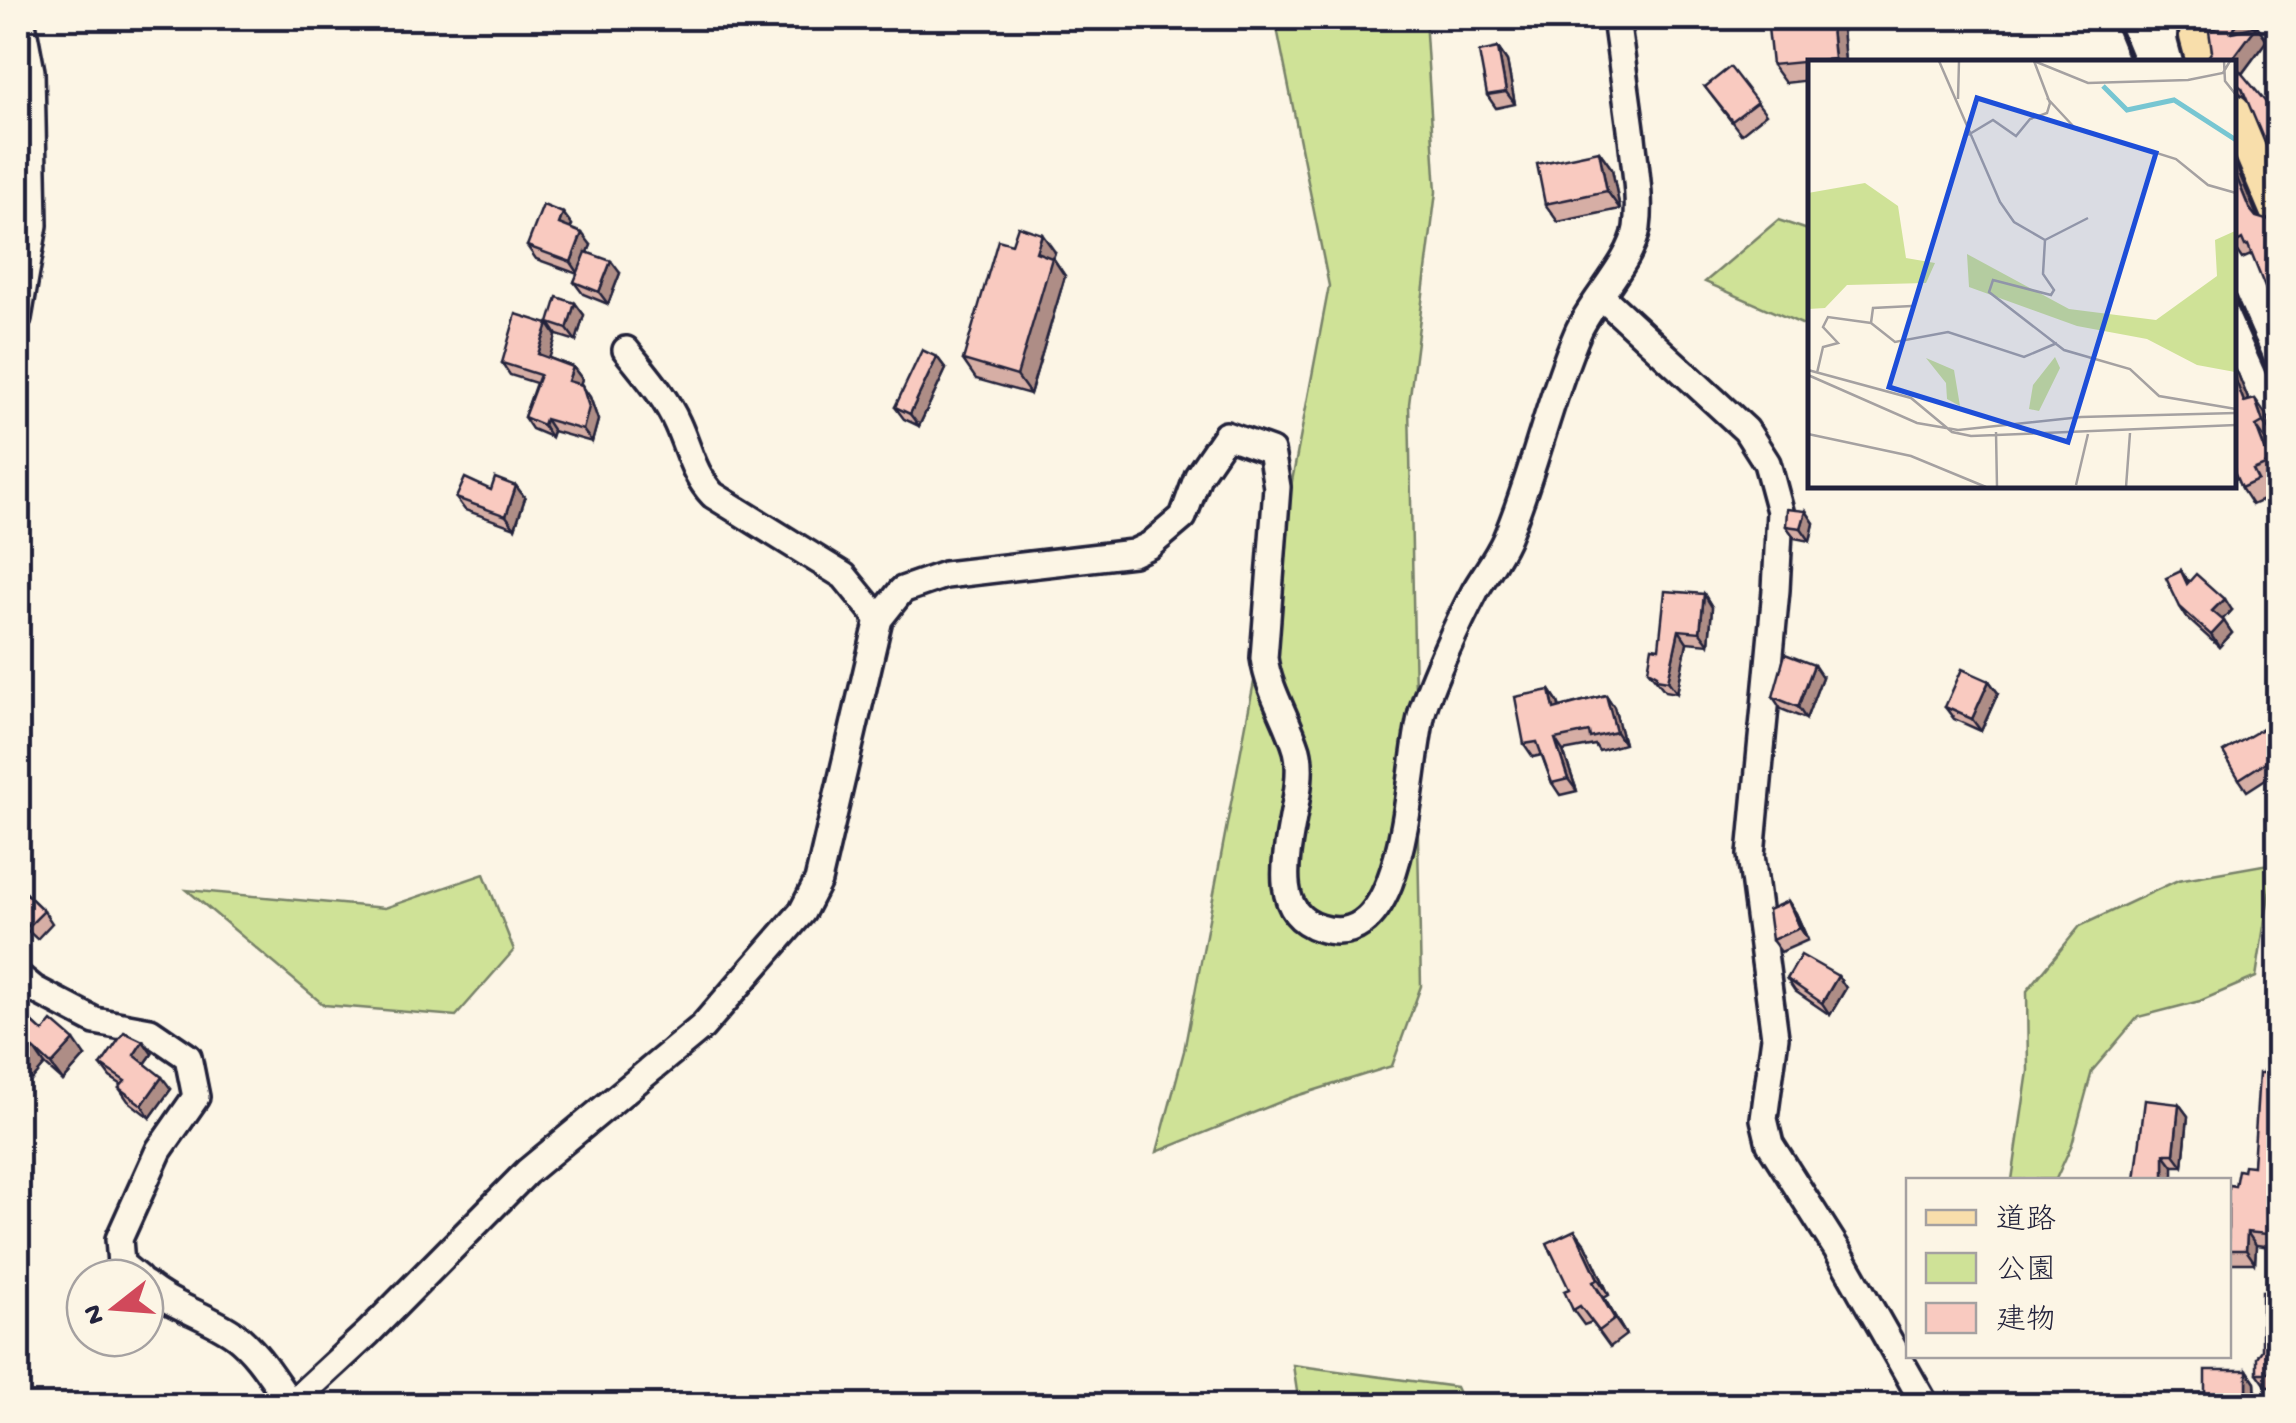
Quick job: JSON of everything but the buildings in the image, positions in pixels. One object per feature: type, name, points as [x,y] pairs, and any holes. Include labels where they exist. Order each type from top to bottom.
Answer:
[{"type":"main road","points":[[2199,18],[2196,36],[2202,60]]},
{"type":"main road","points":[[2236,116],[2278,216]]},
{"type":"street","points":[[18,318],[34,226],[31,70],[21,18]]},
{"type":"street","points":[[165,1301],[236,1336],[258,1359],[290,1405],[368,1333],[527,1172],[702,1027],[802,912],[818,881],[879,619],[902,590],[945,575],[1133,553],[1150,545],[1183,517],[1198,476],[1226,435],[1272,451],[1277,487],[1264,658],[1268,684],[1297,752],[1299,779],[1284,883],[1288,905],[1309,924],[1324,930],[1348,931],[1364,922],[1380,904],[1395,872],[1423,710],[1473,596],[1505,540],[1580,328],[1602,297],[1637,232],[1638,186],[1616,18]]},
{"type":"street","points":[[1602,297],[1746,430],[1767,463],[1780,510],[1751,855],[1775,1037],[1764,1118],[1770,1144],[1838,1250],[1926,1406]]},
{"type":"street","points":[[626,350],[677,422],[699,480],[706,488],[844,576],[879,619]]},
{"type":"street","points":[[18,976],[34,989],[94,1021],[150,1031],[188,1057],[196,1097],[159,1150],[119,1238],[121,1258]]},
{"type":"green space","points":[[1275,18],[1425,18],[1436,192],[1409,404],[1421,986],[1392,1066],[1290,1098],[1157,1152],[1184,1051],[1329,286]]},
{"type":"green space","points":[[1778,220],[1808,230],[1808,327],[1705,282]]},
{"type":"green space","points":[[2274,863],[2256,977],[2200,1001],[2138,1017],[2092,1071],[2072,1144],[2056,1178],[2012,1178],[2028,1071],[2027,991],[2080,926],[2178,880]]},
{"type":"green space","points":[[484,874],[514,950],[456,1016],[324,1005],[187,890],[385,908]]},
{"type":"green space","points":[[1293,1365],[1456,1387],[1464,1405],[1299,1405]]},
{"type":"railway","points":[[2114,18],[2131,60]]},
{"type":"railway","points":[[2236,302],[2278,396]]}]
